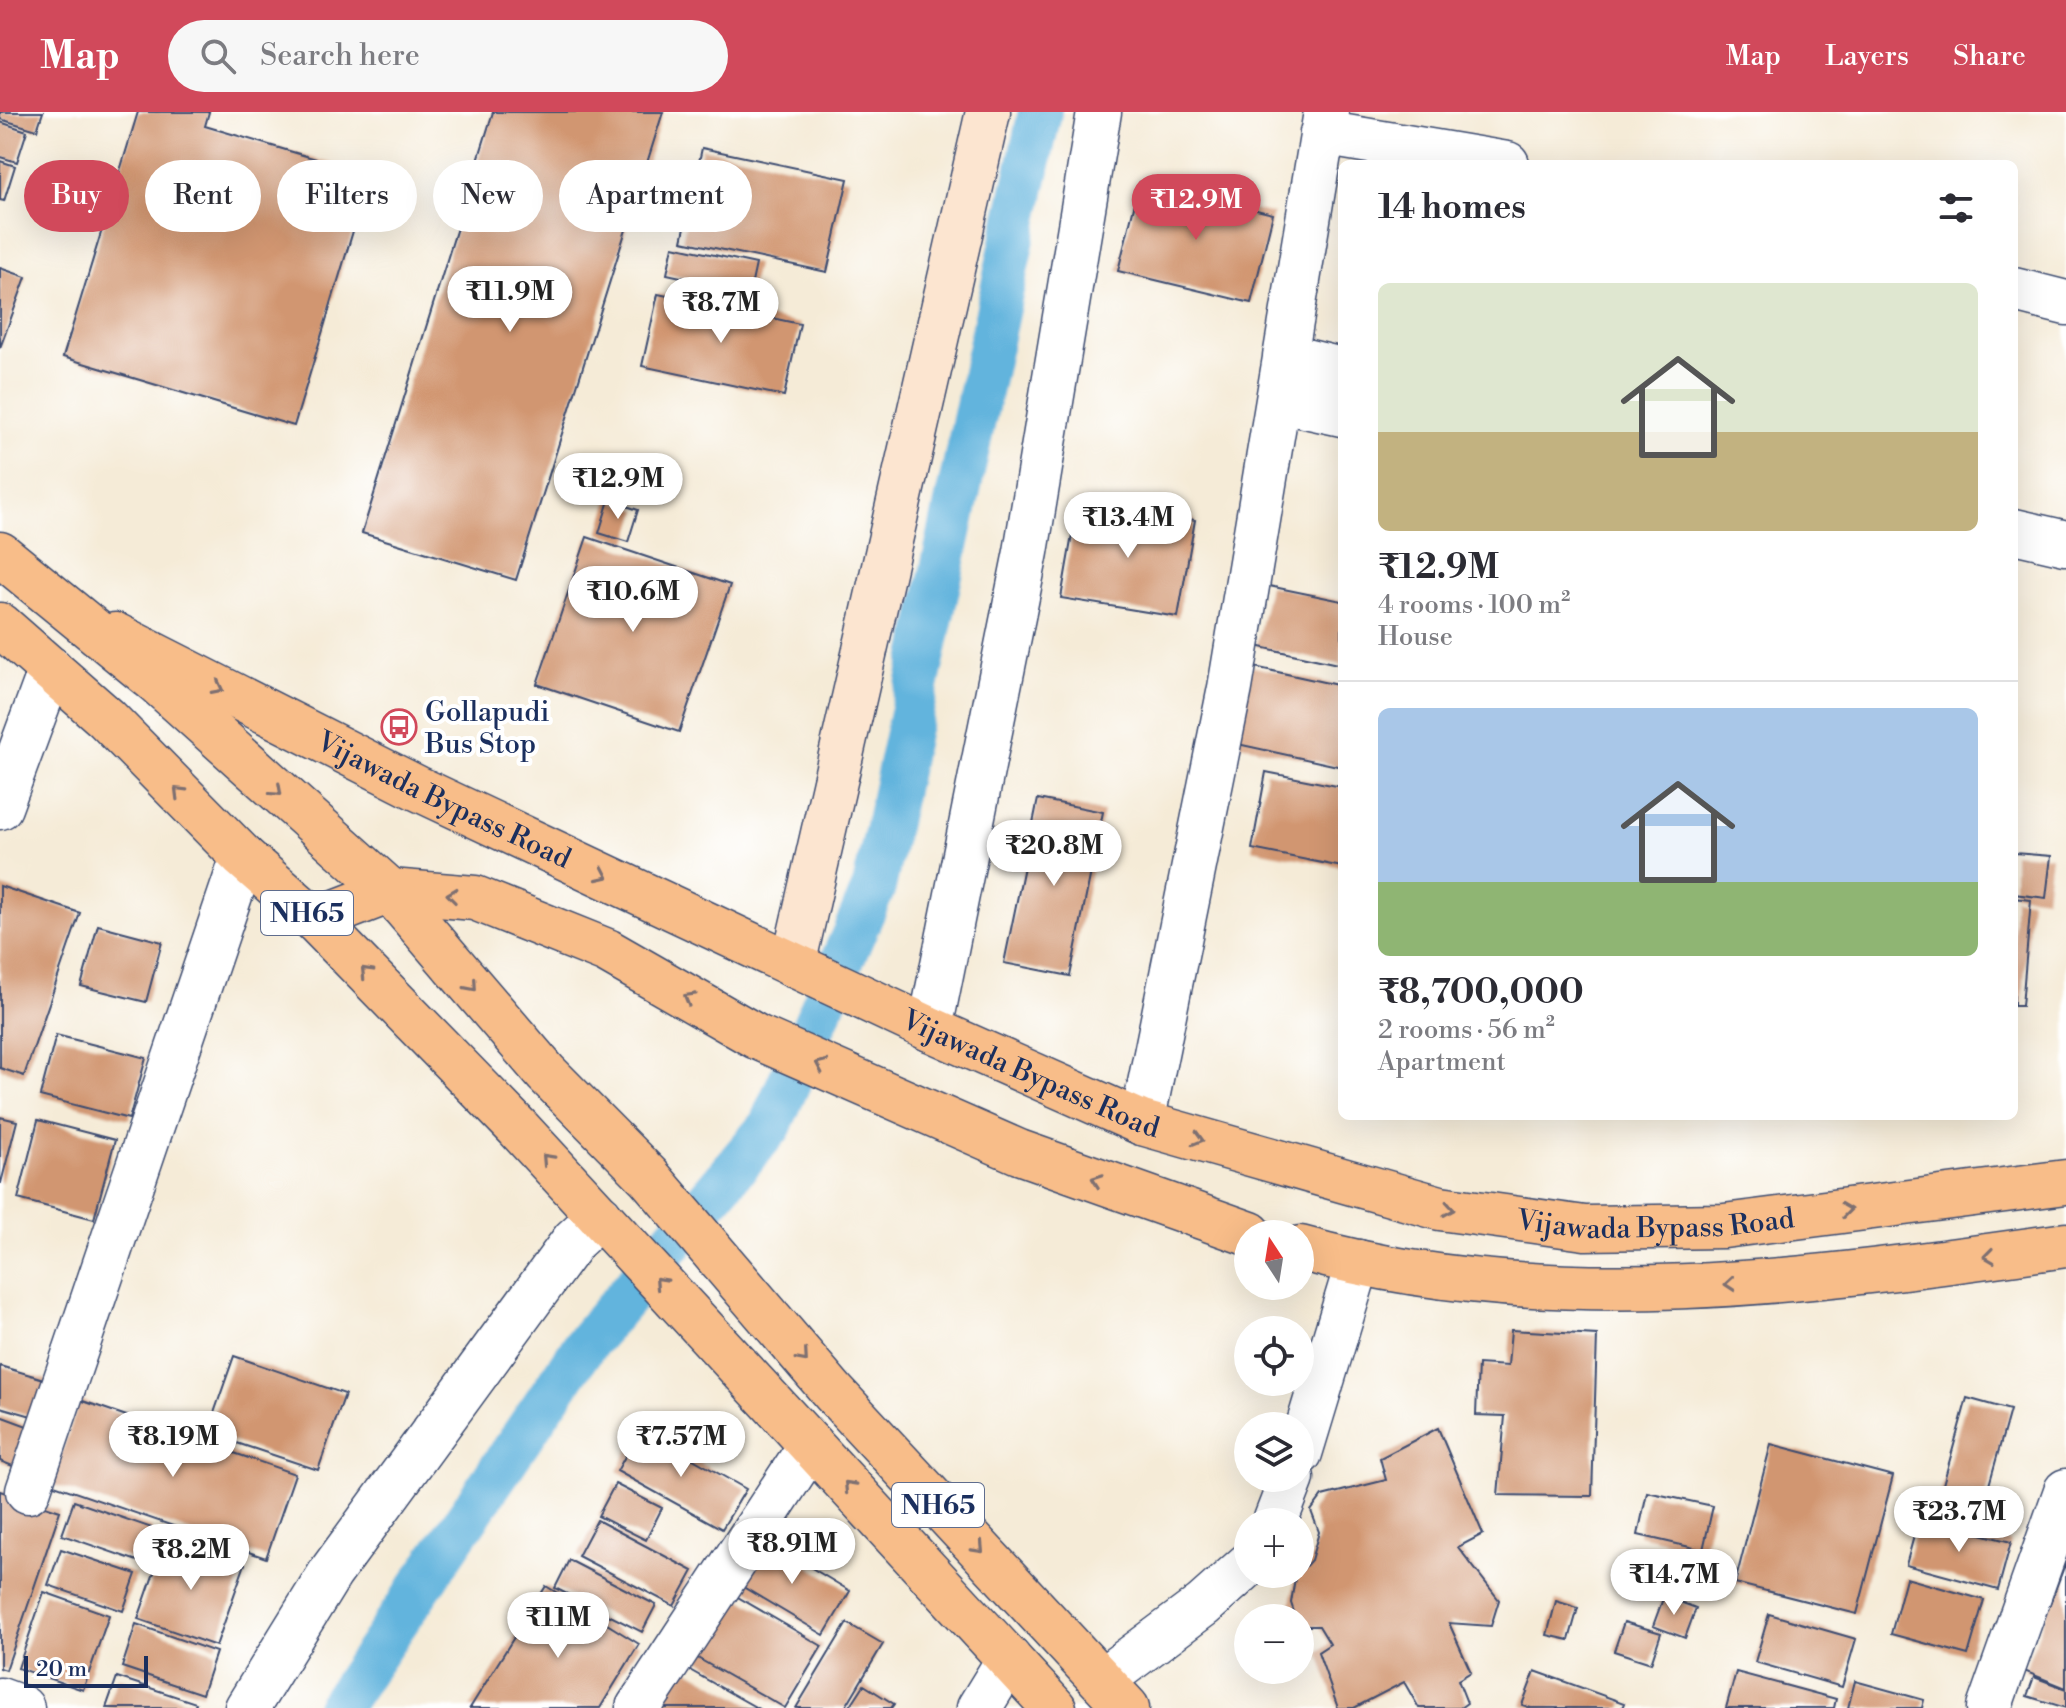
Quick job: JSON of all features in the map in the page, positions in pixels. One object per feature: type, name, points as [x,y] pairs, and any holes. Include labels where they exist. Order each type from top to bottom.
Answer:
[{"type":"main road","name":"NH65","points":[[0,554],[157,682],[390,891],[546,1073],[649,1177],[844,1404],[1114,1694]]},
{"type":"main road","name":"Vijawada Bypass Road","points":[[74,614],[417,788],[925,1026],[1142,1123],[1440,1208],[1585,1228],[1724,1226],[2066,1182]]},
{"type":"main road","name":"NH65","points":[[0,625],[106,718],[243,857],[315,920],[600,1216],[1054,1708]]},
{"type":"main road","points":[[315,920],[390,891],[475,898],[607,951],[757,1037],[1019,1152],[1234,1228]]},
{"type":"main road","points":[[1314,1251],[1416,1275],[1579,1288],[1700,1286],[1886,1271],[2066,1245]]},
{"type":"street","points":[[793,965],[988,112]]},
{"type":"street","points":[[925,1026],[1026,552],[1099,112]]},
{"type":"street","points":[[1142,1123],[1230,688],[1324,123],[1489,160]]},
{"type":"street","points":[[2018,291],[2066,303]]},
{"type":"street","points":[[1285,356],[1338,369]]},
{"type":"street","points":[[1278,400],[1338,413]]},
{"type":"street","points":[[2018,532],[2066,543]]},
{"type":"street","points":[[0,807],[51,669]]},
{"type":"street","points":[[28,1491],[243,857]]},
{"type":"street","points":[[247,1708],[331,1572],[574,1240],[600,1216]]},
{"type":"street","points":[[1312,1412],[1358,1262]]},
{"type":"street","points":[[638,1708],[811,1445]]},
{"type":"street","points":[[1989,1708],[2066,1491]]},
{"type":"street","points":[[1114,1694],[1234,1577]]},
{"type":"street","points":[[979,1708],[1009,1659]]},
{"type":"street","points":[[0,1700],[22,1708]]},
{"type":"building","points":[[0,112],[43,112],[37,130],[0,119]]},
{"type":"building","points":[[138,112],[209,112],[205,126],[319,160],[277,160],[277,232],[353,232],[294,426],[63,357],[101,232],[129,232],[129,160],[123,160]]},
{"type":"building","points":[[493,112],[663,112],[648,160],[559,160],[559,232],[625,232],[516,580],[362,533],[456,232],[543,232],[543,160],[478,160]]},
{"type":"building","points":[[0,122],[27,131],[17,162],[0,157]]},
{"type":"building","points":[[702,148],[848,179],[827,272],[682,241],[684,232],[752,232],[752,160],[699,160]]},
{"type":"building","points":[[0,161],[15,166],[4,201],[0,200]]},
{"type":"building","points":[[1140,182],[1273,214],[1251,303],[1118,271]]},
{"type":"building","points":[[673,246],[756,264],[750,292],[667,274]]},
{"type":"building","points":[[0,268],[26,277],[0,348]]},
{"type":"building","points":[[658,294],[800,324],[784,396],[642,366]]},
{"type":"building","points":[[609,500],[638,510],[628,542],[599,533]]},
{"type":"building","points":[[1078,501],[1125,509],[1123,522],[1140,524],[1142,511],[1195,520],[1178,617],[1061,598]]},
{"type":"building","points":[[587,537],[730,585],[679,732],[537,684]]},
{"type":"building","points":[[1269,586],[1338,600],[1338,664],[1256,646]]},
{"type":"building","points":[[1250,666],[1338,685],[1338,766],[1233,743]]},
{"type":"building","points":[[1266,772],[1338,786],[1338,866],[1252,849]]},
{"type":"building","points":[[1038,799],[1103,812],[1070,976],[1004,963]]},
{"type":"building","points":[[2018,853],[2051,856],[2046,898],[2018,894]]},
{"type":"building","points":[[0,886],[80,913],[24,1076],[0,1068]]},
{"type":"building","points":[[2018,898],[2031,900],[2022,1006],[2018,1006]]},
{"type":"building","points":[[98,925],[162,942],[146,1002],[81,986]]},
{"type":"building","points":[[56,1035],[146,1058],[129,1119],[40,1096]]},
{"type":"building","points":[[0,1117],[17,1121],[1,1183],[0,1183]]},
{"type":"building","points":[[38,1120],[115,1140],[94,1219],[18,1199]]},
{"type":"building","points":[[1511,1330],[1597,1335],[1592,1496],[1498,1495],[1505,1416],[1476,1415],[1478,1364],[1508,1366]]},
{"type":"building","points":[[234,1356],[345,1394],[318,1470],[207,1433]]},
{"type":"building","points":[[0,1366],[54,1382],[42,1419],[0,1407]]},
{"type":"building","points":[[1967,1398],[2010,1410],[1977,1528],[1934,1517]]},
{"type":"building","points":[[80,1400],[295,1474],[266,1558],[51,1484]]},
{"type":"building","points":[[0,1416],[38,1430],[23,1470],[0,1461]]},
{"type":"building","points":[[1438,1428],[1483,1534],[1458,1547],[1499,1600],[1491,1626],[1449,1623],[1471,1672],[1458,1680],[1467,1703],[1460,1708],[1419,1708],[1404,1682],[1354,1708],[1338,1708],[1318,1652],[1330,1644],[1319,1626],[1314,1626],[1314,1604],[1291,1603],[1293,1588],[1314,1588],[1314,1550],[1319,1532],[1313,1508],[1322,1496],[1386,1480],[1380,1458]]},
{"type":"building","points":[[640,1429],[746,1489],[722,1529],[617,1471]]},
{"type":"building","points":[[1771,1444],[1893,1476],[1857,1614],[1735,1583]]},
{"type":"building","points":[[615,1484],[662,1508],[646,1540],[598,1516]]},
{"type":"building","points":[[0,1491],[60,1511],[6,1670],[0,1668]]},
{"type":"building","points":[[1647,1492],[1713,1506],[1703,1550],[1638,1535]]},
{"type":"building","points":[[74,1501],[152,1528],[140,1562],[62,1535]]},
{"type":"building","points":[[1919,1518],[2011,1542],[1998,1590],[1906,1565]]},
{"type":"building","points":[[597,1520],[693,1571],[674,1606],[578,1556]]},
{"type":"building","points":[[760,1537],[850,1591],[824,1635],[733,1581]]},
{"type":"building","points":[[166,1538],[245,1564],[216,1646],[138,1619]]},
{"type":"building","points":[[61,1549],[136,1574],[123,1611],[48,1585]]},
{"type":"building","points":[[1662,1554],[1711,1568],[1702,1598],[1653,1584]]},
{"type":"building","points":[[569,1560],[656,1605],[642,1632],[555,1588]]},
{"type":"building","points":[[2066,1562],[2066,1688],[2024,1671]]},
{"type":"building","points":[[1906,1578],[1984,1600],[1968,1655],[1891,1634]]},
{"type":"building","points":[[546,1586],[639,1644],[600,1708],[470,1708]]},
{"type":"building","points":[[724,1589],[822,1646],[785,1708],[687,1652]]},
{"type":"building","points":[[44,1592],[109,1615],[83,1690],[18,1668]]},
{"type":"building","points":[[1664,1596],[1696,1608],[1685,1638],[1653,1626]]},
{"type":"building","points":[[1556,1601],[1578,1608],[1569,1640],[1547,1635]]},
{"type":"building","points":[[1769,1614],[1856,1639],[1842,1687],[1755,1662]]},
{"type":"building","points":[[1624,1622],[1661,1633],[1651,1663],[1614,1651]]},
{"type":"building","points":[[847,1623],[883,1644],[845,1708],[796,1708]]},
{"type":"building","points":[[136,1624],[216,1652],[202,1694],[122,1667]]},
{"type":"building","points":[[679,1664],[757,1708],[654,1708]]},
{"type":"building","points":[[1535,1671],[1624,1703],[1622,1708],[1531,1708],[1522,1705]]},
{"type":"building","points":[[1736,1672],[1836,1699],[1834,1708],[1726,1708]]},
{"type":"building","points":[[117,1677],[196,1703],[194,1708],[106,1708]]},
{"type":"building","points":[[2034,1677],[2066,1689],[2066,1708],[2027,1696]]},
{"type":"building","points":[[1855,1681],[1924,1700],[1922,1708],[1848,1708]]},
{"type":"building","points":[[864,1685],[894,1704],[891,1708],[849,1708]]},
{"type":"waterway","points":[[338,1708],[583,1347],[770,1126],[874,887],[1040,112]]},
{"type":"place","name":"Gollapudi Bus Stop","points":[[399,727]]}]
